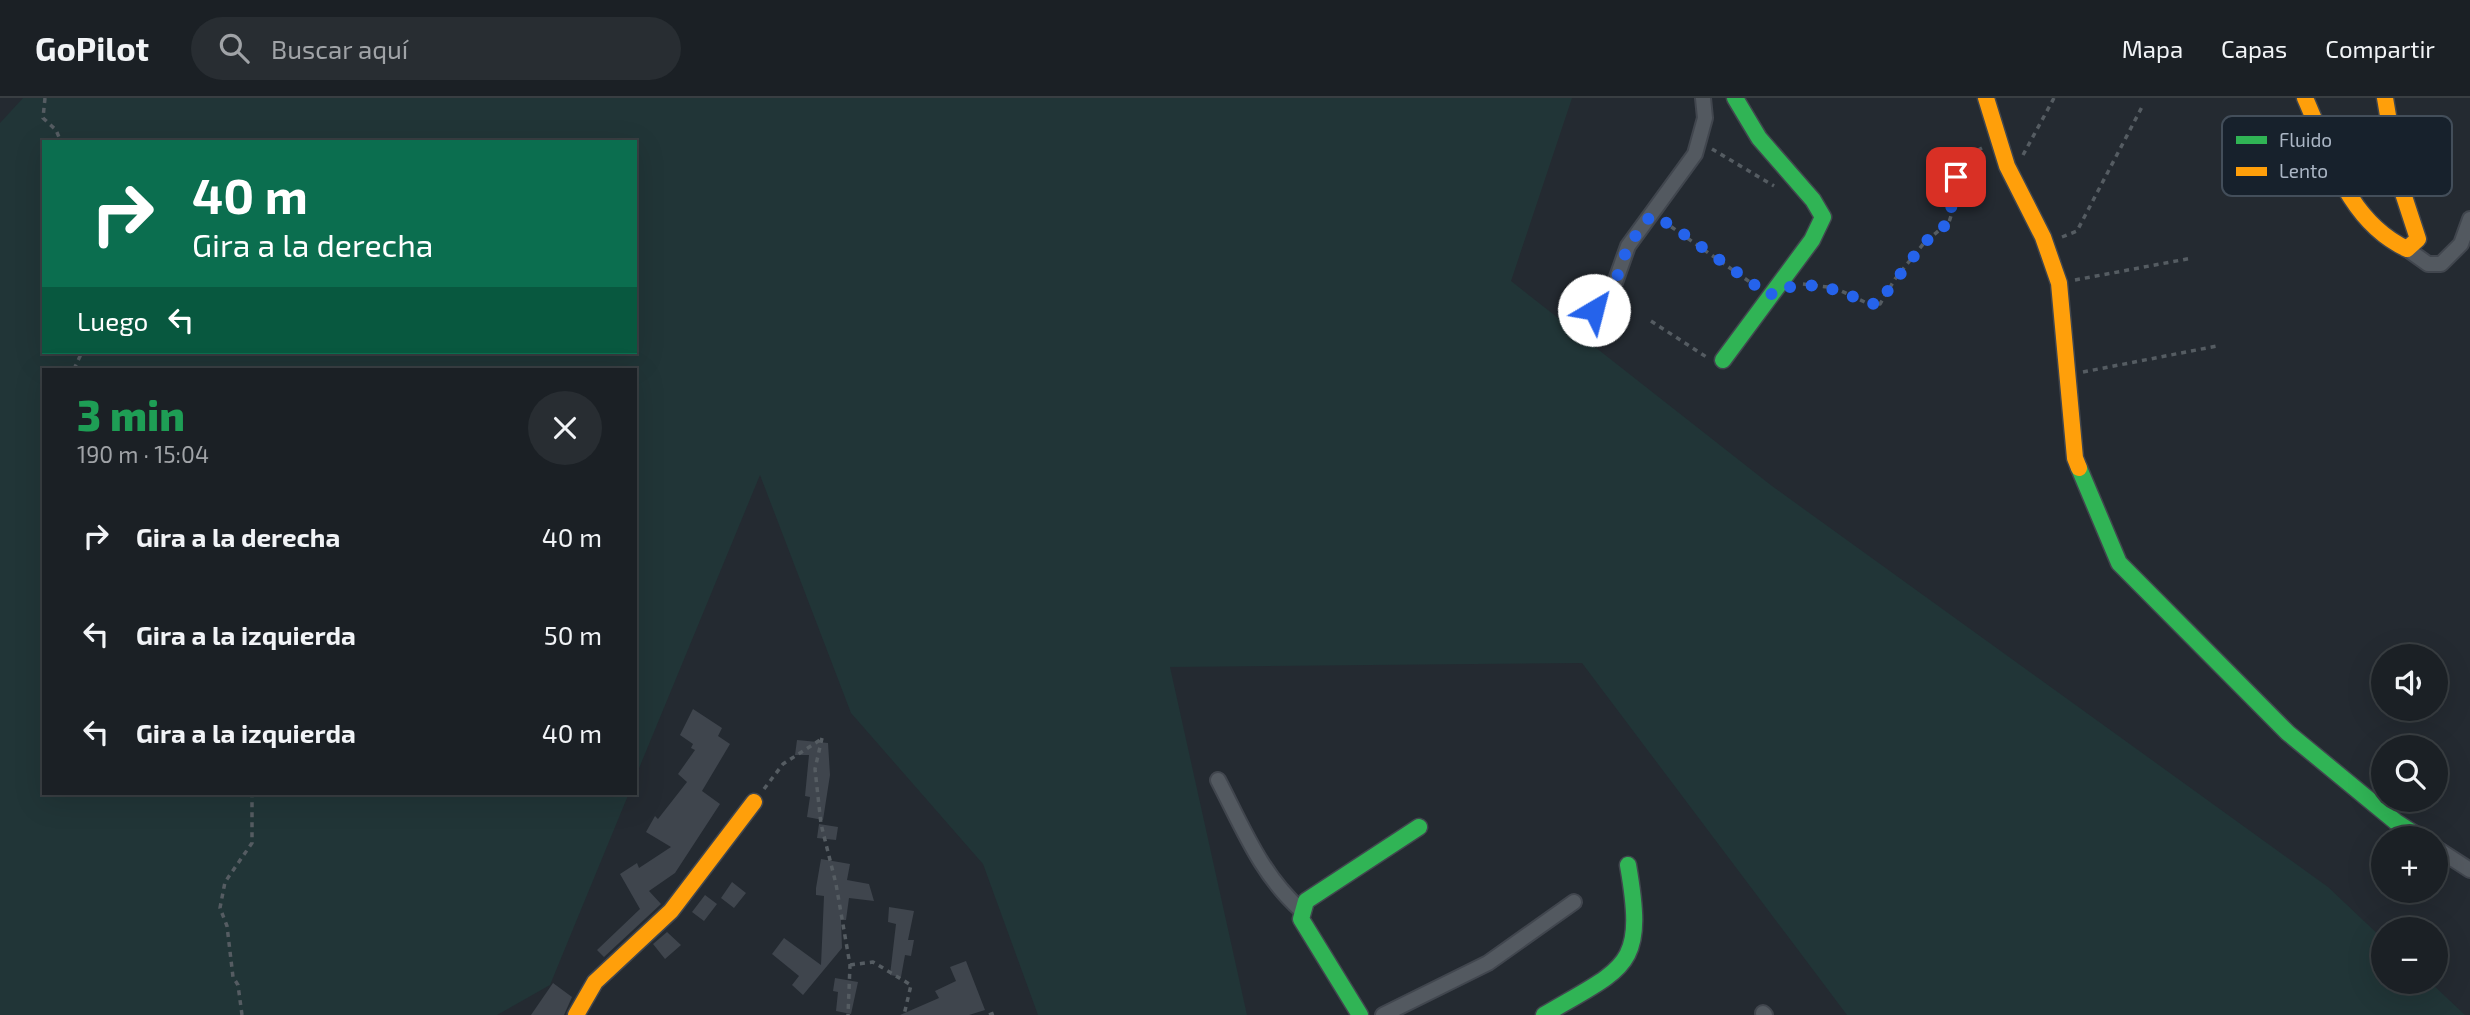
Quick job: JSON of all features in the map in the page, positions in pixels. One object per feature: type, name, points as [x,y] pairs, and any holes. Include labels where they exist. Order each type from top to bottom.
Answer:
[{"type":"street","points":[[1594,310],[1612,291],[1628,246],[1695,154],[1704,118],[1703,98]]},
{"type":"street","points":[[1723,360],[1812,240],[1823,217],[1821,208],[1758,134],[1735,98]]},
{"type":"street","points":[[1986,98],[2011,176],[2043,237],[2059,284],[2076,458],[2119,564],[2219,667],[2288,733],[2402,826]]},
{"type":"street","points":[[2305,98],[2313,116]]},
{"type":"street","points":[[2385,98],[2388,116]]},
{"type":"street","points":[[2350,196],[2366,224],[2391,245],[2407,249],[2428,264],[2441,264],[2461,244],[2470,219]]},
{"type":"street","points":[[2404,196],[2418,239],[2407,249]]},
{"type":"street","points":[[1217,780],[1264,869],[1281,893],[1301,910]]},
{"type":"street","points":[[576,1015],[594,982],[671,911],[754,802]]},
{"type":"street","points":[[1360,1015],[1301,919],[1301,910],[1306,901],[1419,827]]},
{"type":"street","points":[[2448,856],[2470,870]]},
{"type":"street","points":[[1544,1015],[1625,963],[1635,936],[1636,910],[1628,865]]},
{"type":"street","points":[[1383,1015],[1488,963],[1574,902]]},
{"type":"path","points":[[46,98],[43,118],[56,130],[60,140]]},
{"type":"path","points":[[2011,176],[2054,98]]},
{"type":"path","points":[[2043,237],[2064,237],[2077,231],[2143,105]]},
{"type":"path","points":[[1651,215],[1671,225],[1773,292],[1820,285],[1847,292],[1871,305],[1880,304],[1924,243],[1949,222],[1953,188],[1962,166],[1979,148],[2000,142]]},
{"type":"path","points":[[1697,145],[1712,149],[1777,188]]},
{"type":"path","points":[[2059,284],[2192,258]]},
{"type":"path","points":[[1651,321],[1707,358],[1723,360]]},
{"type":"path","points":[[2067,375],[2217,345]]},
{"type":"path","points":[[754,802],[783,764],[822,738],[814,769],[821,824],[836,884],[850,965],[848,1015]]},
{"type":"path","points":[[242,1015],[238,985],[233,976],[227,926],[220,908],[225,882],[252,843],[253,795]]},
{"type":"path","points":[[850,965],[873,962],[911,985],[904,1015]]},
{"type":"path","points":[[989,1015],[997,1012]]},
{"type":"green space","points":[[23,98],[1572,98],[1511,281],[1772,486],[2328,887],[2371,928],[2371,994],[2443,994],[2465,1015],[1847,1015],[1582,663],[1170,667],[1247,1015],[1038,1015],[983,864],[851,713],[760,475],[637,773],[637,368],[42,368],[42,795],[628,795],[550,985],[497,1015],[0,1015],[0,123]]},
{"type":"building","points":[[693,709],[722,728],[718,736],[730,744],[702,791],[720,804],[675,873],[649,891],[661,904],[604,957],[597,950],[640,909],[620,874],[637,863],[639,868],[671,847],[646,832],[655,816],[658,819],[687,782],[678,774],[695,750],[691,748],[693,744],[680,735]]},
{"type":"building","points":[[797,740],[828,743],[830,775],[823,820],[807,817],[810,797],[805,796],[809,755],[795,755]]},
{"type":"building","points":[[819,824],[838,827],[836,840],[817,838]]},
{"type":"building","points":[[821,859],[850,864],[847,880],[869,884],[874,901],[849,898],[846,920],[841,920],[842,948],[803,995],[792,985],[799,976],[772,954],[784,938],[821,965],[824,896],[816,895],[816,888]]},
{"type":"building","points":[[732,882],[746,893],[734,908],[721,898]]},
{"type":"building","points":[[705,895],[717,904],[704,921],[692,912]]},
{"type":"building","points":[[889,907],[914,911],[908,940],[914,940],[911,956],[905,955],[901,977],[890,975],[896,924],[888,922]]},
{"type":"building","points":[[667,932],[681,945],[665,959],[653,944]]},
{"type":"building","points":[[966,961],[985,1010],[969,1015],[900,1015],[939,998],[935,991],[956,981],[950,967]]},
{"type":"building","points":[[835,978],[858,982],[851,1014],[836,1011],[838,992],[833,991]]},
{"type":"building","points":[[553,983],[572,997],[564,1015],[531,1015]]},
{"type":"traffic: fast","points":[[1723,360],[1812,240],[1823,217],[1813,200],[1759,138],[1735,98]]},
{"type":"traffic: fast","points":[[2079,468],[2119,563],[2288,733],[2402,826]]},
{"type":"traffic: fast","points":[[1360,1015],[1301,919],[1306,901],[1419,827]]},
{"type":"traffic: fast","points":[[1544,1015],[1595,985],[1624,960],[1631,945],[1634,925],[1628,865]]},
{"type":"traffic: slow","points":[[1986,98],[2007,166],[2043,237],[2059,283],[2075,458],[2079,468]]},
{"type":"traffic: slow","points":[[2305,98],[2312,116]]},
{"type":"traffic: slow","points":[[2385,98],[2388,116]]},
{"type":"traffic: slow","points":[[2350,196],[2369,221],[2386,237],[2407,249],[2418,239],[2404,196]]},
{"type":"traffic: slow","points":[[576,1015],[595,982],[671,911],[754,802]]},
{"type":"route","points":[[1594,310],[1612,291],[1628,246],[1651,215],[1671,225],[1770,296],[1776,288],[1820,285],[1847,292],[1871,305],[1880,304],[1895,279],[1924,243],[1949,222],[1956,177]]}]
